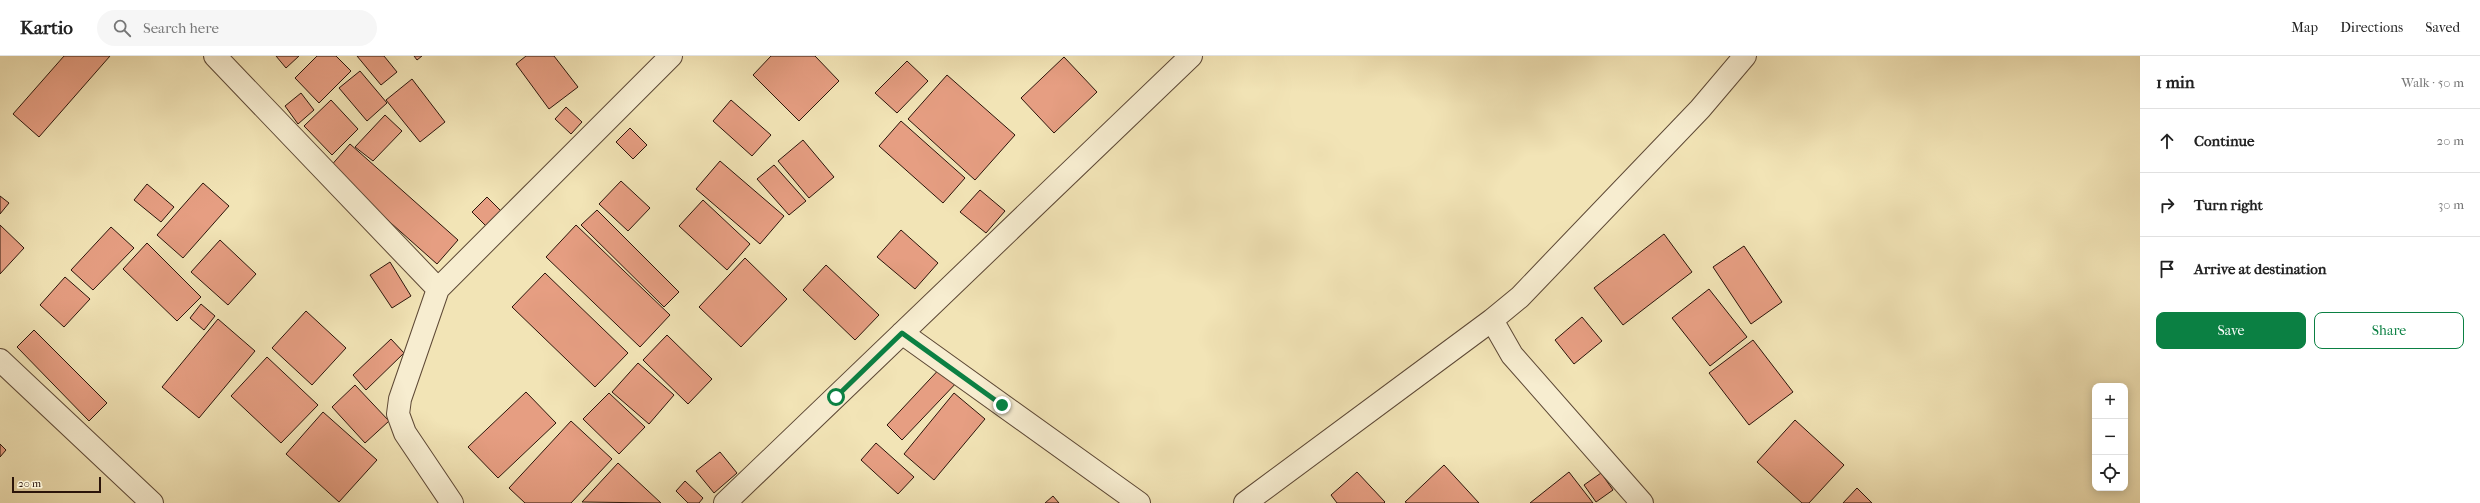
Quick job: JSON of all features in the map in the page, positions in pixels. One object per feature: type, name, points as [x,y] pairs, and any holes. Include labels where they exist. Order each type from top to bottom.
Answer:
[{"type":"street","points":[[215,56],[438,289]]},
{"type":"street","points":[[452,503],[405,433],[398,414],[400,399],[438,289],[671,56]]},
{"type":"street","points":[[725,503],[1191,56]]},
{"type":"street","points":[[1245,503],[1492,320],[1520,297],[1700,109],[1745,56]]},
{"type":"street","points":[[1492,320],[1512,355],[1642,503]]},
{"type":"street","points":[[902,333],[1138,503]]},
{"type":"street","points":[[0,360],[142,500]]},
{"type":"building","points":[[64,56],[110,56],[39,137],[13,114]]},
{"type":"building","points":[[276,56],[299,56],[286,68]]},
{"type":"building","points":[[317,56],[336,56],[351,71],[319,103],[295,78]]},
{"type":"building","points":[[357,56],[384,56],[397,72],[381,85]]},
{"type":"building","points":[[414,56],[422,56],[417,60]]},
{"type":"building","points":[[526,56],[554,56],[578,87],[549,109],[516,64]]},
{"type":"building","points":[[771,56],[815,56],[839,81],[799,121],[753,75]]},
{"type":"building","points":[[1064,57],[1097,92],[1054,133],[1021,98]]},
{"type":"building","points":[[907,61],[928,81],[897,113],[875,93]]},
{"type":"building","points":[[360,71],[387,103],[367,121],[339,88]]},
{"type":"building","points":[[947,75],[1015,135],[975,180],[908,119]]},
{"type":"building","points":[[412,79],[445,122],[420,142],[386,100]]},
{"type":"building","points":[[301,93],[314,110],[298,124],[285,106]]},
{"type":"building","points":[[331,100],[358,129],[332,155],[304,126]]},
{"type":"building","points":[[731,100],[771,135],[752,156],[713,121]]},
{"type":"building","points":[[566,107],[582,122],[571,134],[555,119]]},
{"type":"building","points":[[385,115],[402,131],[373,161],[355,147]]},
{"type":"building","points":[[901,121],[965,178],[943,203],[879,146]]},
{"type":"building","points":[[630,128],[647,145],[633,159],[616,142]]},
{"type":"building","points":[[803,140],[834,177],[809,198],[778,161]]},
{"type":"building","points":[[350,144],[458,240],[437,264],[329,168]]},
{"type":"building","points":[[720,161],[784,216],[760,244],[696,189]]},
{"type":"building","points":[[774,165],[806,201],[789,215],[757,179]]},
{"type":"building","points":[[621,181],[650,208],[628,231],[599,204]]},
{"type":"building","points":[[203,183],[229,206],[183,258],[157,235]]},
{"type":"building","points":[[147,184],[174,207],[161,222],[134,200]]},
{"type":"building","points":[[980,190],[1005,211],[986,233],[960,212]]},
{"type":"building","points":[[0,196],[9,203],[0,214]]},
{"type":"building","points":[[487,197],[503,213],[488,228],[472,212]]},
{"type":"building","points":[[703,200],[750,244],[727,270],[679,226]]},
{"type":"building","points":[[597,210],[679,292],[664,307],[581,225]]},
{"type":"building","points":[[0,225],[24,248],[0,274]]},
{"type":"building","points":[[576,225],[670,315],[640,347],[546,257]]},
{"type":"building","points":[[111,227],[134,248],[93,290],[71,270]]},
{"type":"building","points":[[901,230],[938,263],[915,289],[877,257]]},
{"type":"building","points":[[1664,234],[1692,272],[1623,325],[1594,288]]},
{"type":"building","points":[[220,240],[256,274],[228,305],[191,272]]},
{"type":"building","points":[[147,243],[201,297],[177,321],[123,269]]},
{"type":"building","points":[[1744,246],[1782,302],[1751,324],[1713,267]]},
{"type":"building","points":[[745,258],[787,299],[741,347],[699,307]]},
{"type":"building","points":[[390,262],[411,296],[392,308],[370,275]]},
{"type":"building","points":[[826,265],[879,315],[855,340],[803,290]]},
{"type":"building","points":[[545,273],[628,353],[595,387],[512,307]]},
{"type":"building","points":[[65,277],[90,299],[64,327],[40,305]]},
{"type":"building","points":[[1709,289],[1747,337],[1710,366],[1672,318]]},
{"type":"building","points":[[201,304],[215,316],[204,330],[190,318]]},
{"type":"building","points":[[306,311],[346,348],[312,385],[272,348]]},
{"type":"building","points":[[1582,317],[1602,341],[1574,364],[1555,340]]},
{"type":"building","points":[[218,319],[255,351],[199,418],[162,387]]},
{"type":"building","points":[[34,330],[107,403],[89,421],[17,347]]},
{"type":"building","points":[[667,335],[712,379],[688,404],[643,360]]},
{"type":"building","points":[[391,339],[404,353],[366,390],[353,375]]},
{"type":"building","points":[[1753,340],[1793,392],[1749,425],[1709,373]]},
{"type":"building","points":[[267,357],[318,405],[281,443],[231,396]]},
{"type":"building","points":[[638,363],[674,395],[649,424],[612,392]]},
{"type":"building","points":[[944,364],[960,379],[902,440],[887,425]]},
{"type":"building","points":[[355,385],[389,421],[365,443],[332,407]]},
{"type":"building","points":[[526,392],[556,423],[498,478],[468,447]]},
{"type":"building","points":[[609,393],[645,427],[619,454],[583,419]]},
{"type":"building","points":[[954,393],[985,419],[934,480],[904,454]]},
{"type":"building","points":[[323,412],[377,460],[339,502],[286,454]]},
{"type":"building","points":[[1795,420],[1844,465],[1809,503],[1802,503],[1757,462]]},
{"type":"building","points":[[571,421],[612,459],[571,503],[525,503],[509,488]]},
{"type":"building","points":[[876,443],[914,477],[898,494],[861,460]]},
{"type":"building","points":[[0,444],[6,450],[0,457]]},
{"type":"building","points":[[720,452],[737,473],[714,493],[696,471]]},
{"type":"building","points":[[618,463],[661,503],[582,502]]},
{"type":"building","points":[[1444,465],[1479,503],[1405,502]]},
{"type":"building","points":[[1357,472],[1385,502],[1384,503],[1337,503],[1331,495]]},
{"type":"building","points":[[1569,472],[1593,503],[1530,503]]},
{"type":"building","points":[[1601,473],[1613,490],[1596,502],[1584,485]]},
{"type":"building","points":[[685,481],[703,498],[699,503],[688,503],[676,491]]},
{"type":"building","points":[[1857,488],[1872,503],[1843,503]]},
{"type":"building","points":[[1053,496],[1059,503],[1045,503]]},
{"type":"route","points":[[836,397],[902,333],[1002,405]]}]
